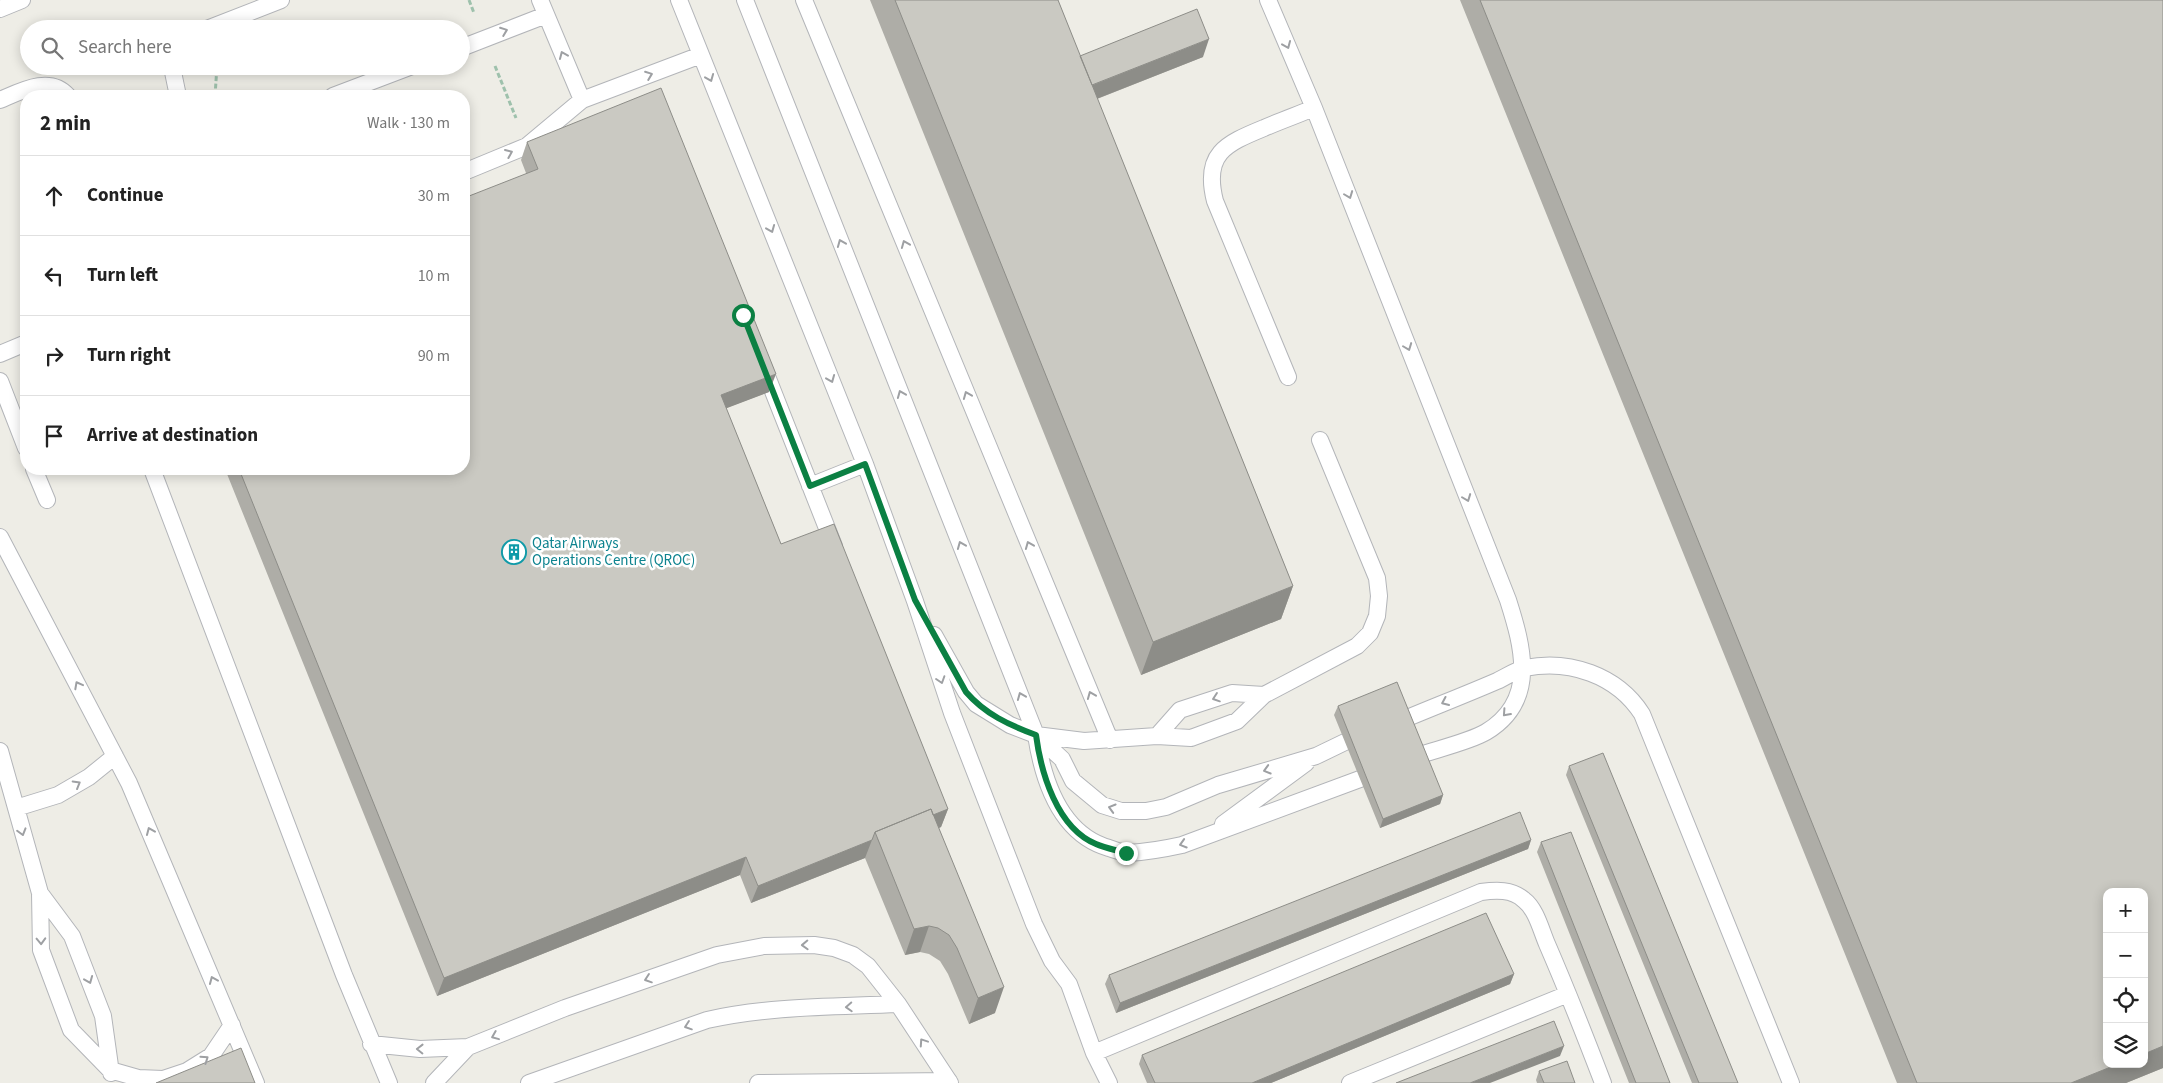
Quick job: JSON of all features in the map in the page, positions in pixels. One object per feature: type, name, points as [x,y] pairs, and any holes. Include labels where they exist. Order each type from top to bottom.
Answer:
[{"type":"lane","points":[[0,8],[22,0]]},
{"type":"lane","points":[[230,20],[281,0]]},
{"type":"lane","points":[[679,0],[865,464],[915,600],[952,713],[1034,924],[1052,961],[1069,984],[1094,1053],[1109,1083]]},
{"type":"lane","points":[[745,0],[1036,735],[1040,765],[1064,817],[1078,833],[1095,844],[1126,853],[1182,845],[1360,779]]},
{"type":"lane","points":[[804,0],[1110,740]]},
{"type":"lane","points":[[1268,0],[1314,108],[1508,600],[1521,645],[1520,695],[1508,714],[1486,732],[1420,755]]},
{"type":"lane","points":[[470,44],[484,39],[543,7],[582,100]]},
{"type":"lane","points":[[470,170],[527,146],[582,100],[701,55]]},
{"type":"lane","points":[[174,75],[177,90]]},
{"type":"lane","points":[[349,90],[388,75]]},
{"type":"lane","points":[[25,90],[45,85],[62,90]]},
{"type":"lane","points":[[0,100],[20,92]]},
{"type":"lane","points":[[1288,376],[1215,201],[1211,184],[1213,167],[1217,159],[1221,152],[1234,140],[1314,108]]},
{"type":"lane","points":[[0,354],[20,346]]},
{"type":"lane","points":[[757,351],[840,558]]},
{"type":"lane","points":[[0,381],[20,433]]},
{"type":"lane","points":[[915,600],[966,692],[976,704],[1010,725],[1036,735],[1084,741],[1157,736],[1191,738],[1237,721],[1264,695],[1357,646],[1370,633],[1377,616],[1379,596],[1377,578],[1320,440]]},
{"type":"lane","points":[[810,486],[865,464]]},
{"type":"lane","points":[[36,475],[46,500]]},
{"type":"lane","points":[[154,475],[371,1044],[389,1083]]},
{"type":"lane","points":[[0,537],[115,756],[141,810],[256,1083]]},
{"type":"lane","points":[[1405,719],[1498,681],[1522,669],[1543,665],[1565,666],[1586,671],[1607,680],[1623,691],[1638,708],[1791,1083]]},
{"type":"lane","points":[[1157,736],[1180,710],[1232,693],[1264,695]]},
{"type":"lane","points":[[1036,735],[1062,759],[1073,781],[1086,794],[1102,805],[1121,811],[1146,811],[1166,807],[1218,785],[1316,756],[1345,742]]},
{"type":"lane","points":[[0,752],[40,893],[41,950],[71,1030],[113,1077],[163,1079],[186,1071],[211,1056],[232,1025]]},
{"type":"lane","points":[[16,808],[58,795],[89,777],[115,756]]},
{"type":"lane","points":[[1206,836],[1316,756]]},
{"type":"lane","points":[[1094,1053],[1480,892],[1496,890],[1513,893],[1525,900],[1533,913],[1568,994],[1603,1083]]},
{"type":"lane","points":[[40,893],[72,936],[103,1016],[113,1077]]},
{"type":"lane","points":[[371,1044],[420,1049],[468,1047],[565,1008],[717,955],[764,946],[814,944],[834,948],[853,955],[868,966],[898,1004],[949,1082]]},
{"type":"lane","points":[[1350,1083],[1568,994]]},
{"type":"lane","points":[[529,1083],[715,1018],[756,1011],[898,1004]]},
{"type":"lane","points":[[434,1083],[468,1047]]},
{"type":"lane","points":[[758,1083],[949,1082]]},
{"type":"path","points":[[469,0],[527,146]]},
{"type":"path","points":[[215,90],[217,75]]},
{"type":"building","points":[[895,0],[1058,0],[1293,586],[1153,642]]},
{"type":"building","points":[[1480,0],[2163,0],[2163,1046],[2148,1052],[2148,888],[2103,888],[2103,1068],[2108,1068],[2071,1083],[1917,1083]]},
{"type":"building","points":[[1197,9],[1209,39],[1092,85],[1080,56]]},
{"type":"building","name":"Qatar Airways Operations Centre (QROC)","points":[[661,88],[776,374],[721,395],[781,544],[834,524],[948,809],[933,815],[931,809],[875,832],[872,840],[758,886],[746,857],[444,978],[241,475],[470,475],[470,196],[538,169],[527,142]]},
{"type":"building","points":[[1397,682],[1443,795],[1383,819],[1338,706]]},
{"type":"building","points":[[1603,753],[1738,1083],[1699,1083],[1569,766]]},
{"type":"building","points":[[931,809],[1004,987],[978,998],[957,948],[949,935],[938,928],[929,926],[914,929],[875,832]]},
{"type":"building","points":[[1520,812],[1531,840],[1120,1003],[1109,975]]},
{"type":"building","points":[[1571,832],[1670,1083],[1636,1083],[1541,842]]},
{"type":"building","points":[[1486,913],[1514,974],[1252,1083],[1155,1083],[1142,1055]]},
{"type":"building","points":[[1554,1021],[1564,1046],[1470,1083],[1396,1083]]},
{"type":"building","points":[[241,1048],[255,1083],[156,1083]]},
{"type":"building","points":[[1567,1061],[1575,1083],[1544,1083],[1539,1071]]},
{"type":"place","name":"Qatar Airways Operations Centre (QROC)","points":[[514,552]]},
{"type":"route","points":[[743,315],[810,486],[865,464],[915,600],[966,692],[976,704],[992,715],[1010,725],[1036,735],[1040,765],[1054,798],[1064,817],[1078,833],[1095,844],[1126,853]]}]
